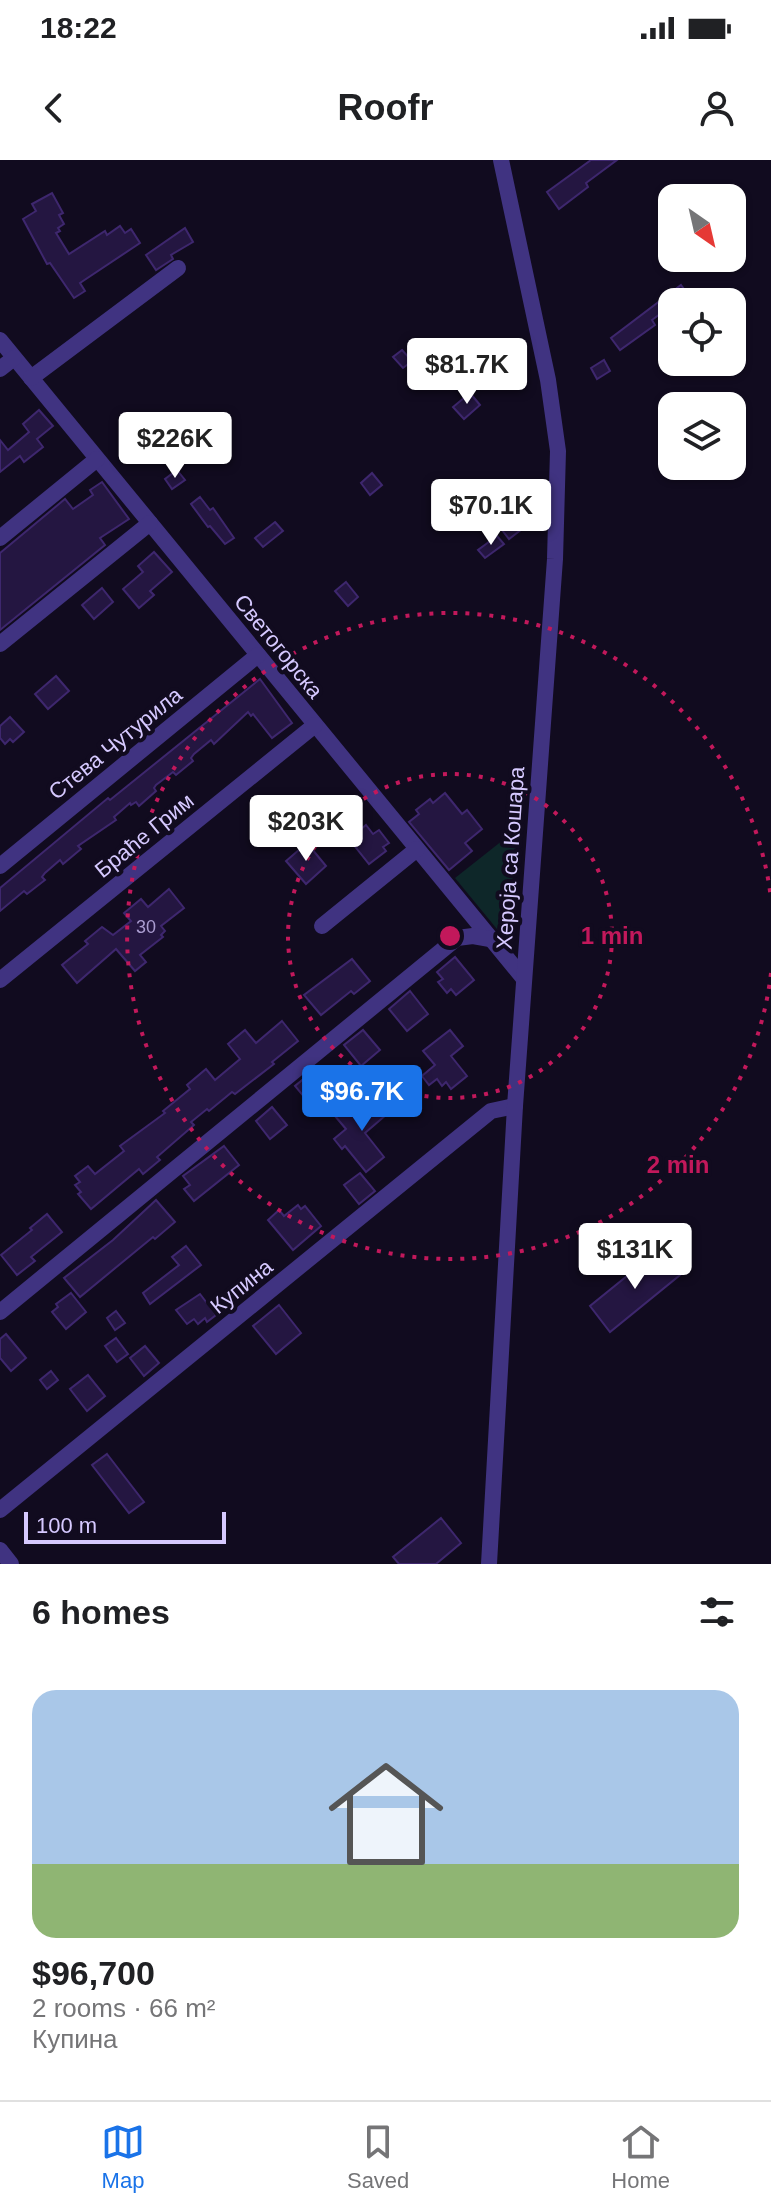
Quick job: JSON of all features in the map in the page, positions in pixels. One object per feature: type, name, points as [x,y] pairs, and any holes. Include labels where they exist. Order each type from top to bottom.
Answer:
[{"type":"street","name":"Хероја са Кошара","points":[[489,1564],[515,1106],[555,559],[558,451],[548,380],[501,160]]},
{"type":"street","points":[[31,378],[178,268]]},
{"type":"street","name":"Светогорска","points":[[0,340],[524,979]]},
{"type":"street","points":[[0,369],[14,358]]},
{"type":"street","points":[[0,538],[97,459]]},
{"type":"street","points":[[0,644],[150,523]]},
{"type":"street","name":"Стева Чутурила","points":[[0,866],[258,655]]},
{"type":"street","name":"Браће Грим","points":[[0,980],[315,725]]},
{"type":"street","points":[[322,926],[417,849]]},
{"type":"street","points":[[0,1312],[457,938],[473,936],[490,939]]},
{"type":"street","name":"Купина","points":[[0,1510],[491,1111],[515,1106]]},
{"type":"street","points":[[0,1550],[11,1564]]},
{"type":"green space","points":[[517,829],[510,945],[455,878]]},
{"type":"building","points":[[591,160],[617,160],[586,183],[588,187],[559,209],[547,192]]},
{"type":"building","points":[[52,193],[63,213],[59,215],[64,224],[56,233],[69,254],[105,231],[107,235],[120,226],[125,233],[131,229],[140,243],[80,283],[85,291],[74,298],[50,263],[47,264],[23,219],[36,211],[32,204]]},
{"type":"building","points":[[185,228],[193,242],[171,255],[173,259],[156,270],[146,255]]},
{"type":"building","points":[[658,302],[658,316],[652,320],[655,325],[620,350],[611,338]]},
{"type":"building","points":[[402,350],[412,361],[403,368],[393,357]]},
{"type":"building","points":[[604,360],[610,371],[597,379],[591,368]]},
{"type":"building","points":[[470,393],[480,405],[464,419],[453,407]]},
{"type":"building","points":[[39,410],[53,426],[37,439],[43,447],[24,462],[20,456],[0,472],[0,440],[8,450],[29,432],[23,424]]},
{"type":"building","points":[[177,470],[185,480],[172,489],[165,479]]},
{"type":"building","points":[[372,473],[382,485],[370,495],[361,483]]},
{"type":"building","points":[[102,482],[129,519],[100,538],[105,545],[0,630],[0,553],[65,499],[73,509],[93,495],[90,490]]},
{"type":"building","points":[[200,497],[210,510],[213,508],[234,538],[225,544],[208,527],[191,504]]},
{"type":"building","points":[[515,520],[522,529],[509,539],[502,530]]},
{"type":"building","points":[[275,522],[283,531],[263,547],[255,538]]},
{"type":"building","points":[[497,536],[504,544],[485,558],[478,550]]},
{"type":"building","points":[[154,552],[172,572],[150,591],[154,595],[139,608],[123,589],[143,572],[138,566]]},
{"type":"building","points":[[346,582],[358,597],[348,606],[335,591]]},
{"type":"building","points":[[102,588],[113,602],[94,619],[82,605]]},
{"type":"building","points":[[56,676],[69,691],[48,709],[35,694]]},
{"type":"building","points":[[260,679],[292,723],[272,738],[248,712],[214,744],[211,740],[194,754],[191,758],[193,761],[176,775],[173,772],[156,785],[156,791],[139,806],[136,802],[130,803],[114,817],[116,820],[78,846],[81,849],[63,864],[60,860],[45,873],[42,877],[45,880],[27,894],[24,891],[0,911],[0,888],[108,798],[110,800]]},
{"type":"building","points":[[10,717],[24,732],[13,742],[10,739],[5,744],[0,738],[0,726]]},
{"type":"building","points":[[445,793],[462,814],[467,810],[482,829],[465,843],[472,851],[449,870],[409,822],[419,814],[416,810],[430,799],[433,803]]},
{"type":"building","points":[[366,825],[373,834],[379,830],[389,843],[383,847],[386,851],[369,864],[349,839]]},
{"type":"building","points":[[307,843],[326,866],[306,884],[286,861]]},
{"type":"building","points":[[169,889],[184,908],[161,926],[165,931],[161,935],[163,937],[140,955],[146,962],[135,971],[116,949],[77,983],[62,965],[88,944],[85,941],[102,927],[113,935],[131,921],[124,913],[141,899],[148,907]]},
{"type":"building","points":[[455,957],[474,980],[456,995],[451,989],[447,993],[438,982],[443,979],[437,972]]},
{"type":"building","points":[[352,959],[370,981],[354,994],[351,991],[321,1015],[304,995]]},
{"type":"building","points":[[410,991],[428,1014],[407,1031],[389,1009]]},
{"type":"building","points":[[282,1021],[298,1041],[235,1094],[232,1092],[191,1122],[194,1125],[157,1157],[160,1160],[143,1174],[139,1169],[91,1209],[78,1194],[81,1192],[75,1185],[80,1182],[75,1176],[88,1166],[95,1174],[124,1151],[120,1146],[165,1113],[163,1111],[190,1089],[187,1085],[206,1069],[215,1080],[240,1059],[228,1044],[245,1030],[256,1043]]},
{"type":"building","points":[[363,1030],[380,1050],[361,1066],[344,1045]]},
{"type":"building","points":[[450,1030],[463,1046],[451,1056],[467,1076],[451,1089],[446,1082],[442,1086],[437,1079],[429,1085],[422,1076],[435,1065],[423,1051]]},
{"type":"building","points":[[317,1068],[333,1087],[311,1105],[295,1086]]},
{"type":"building","points":[[382,1097],[393,1109],[365,1133],[384,1157],[366,1172],[345,1146],[342,1149],[334,1139],[346,1129],[335,1116],[347,1106],[357,1118]]},
{"type":"building","points":[[272,1107],[287,1125],[270,1139],[256,1121]]},
{"type":"building","points":[[224,1146],[239,1165],[194,1201],[184,1189],[190,1185],[183,1176]]},
{"type":"building","points":[[360,1173],[375,1191],[359,1204],[344,1185]]},
{"type":"building","points":[[156,1200],[175,1222],[80,1297],[64,1278],[113,1240]]},
{"type":"building","points":[[298,1205],[301,1209],[305,1206],[321,1226],[293,1250],[268,1220],[279,1210],[284,1216]]},
{"type":"building","points":[[47,1214],[62,1232],[31,1257],[35,1261],[17,1275],[1,1255]]},
{"type":"building","points":[[186,1246],[201,1265],[150,1304],[143,1293],[179,1265],[172,1257]]},
{"type":"building","points":[[659,1250],[680,1275],[610,1332],[590,1306]]},
{"type":"building","points":[[71,1293],[86,1312],[66,1329],[52,1312],[58,1307],[56,1304]]},
{"type":"building","points":[[200,1294],[216,1315],[207,1322],[205,1318],[198,1324],[194,1319],[187,1324],[176,1310]]},
{"type":"building","points":[[279,1305],[301,1333],[276,1354],[253,1326]]},
{"type":"building","points":[[116,1311],[125,1323],[115,1330],[107,1318]]},
{"type":"building","points":[[6,1334],[26,1358],[11,1371],[0,1358],[0,1339]]},
{"type":"building","points":[[116,1338],[128,1354],[117,1362],[105,1346]]},
{"type":"building","points":[[145,1346],[159,1363],[144,1376],[130,1358]]},
{"type":"building","points":[[51,1371],[58,1380],[47,1389],[40,1380]]},
{"type":"building","points":[[88,1375],[105,1396],[87,1411],[70,1389]]},
{"type":"building","points":[[107,1454],[144,1502],[129,1513],[92,1465]]},
{"type":"building","points":[[441,1518],[461,1543],[436,1564],[399,1564],[393,1557]]}]
